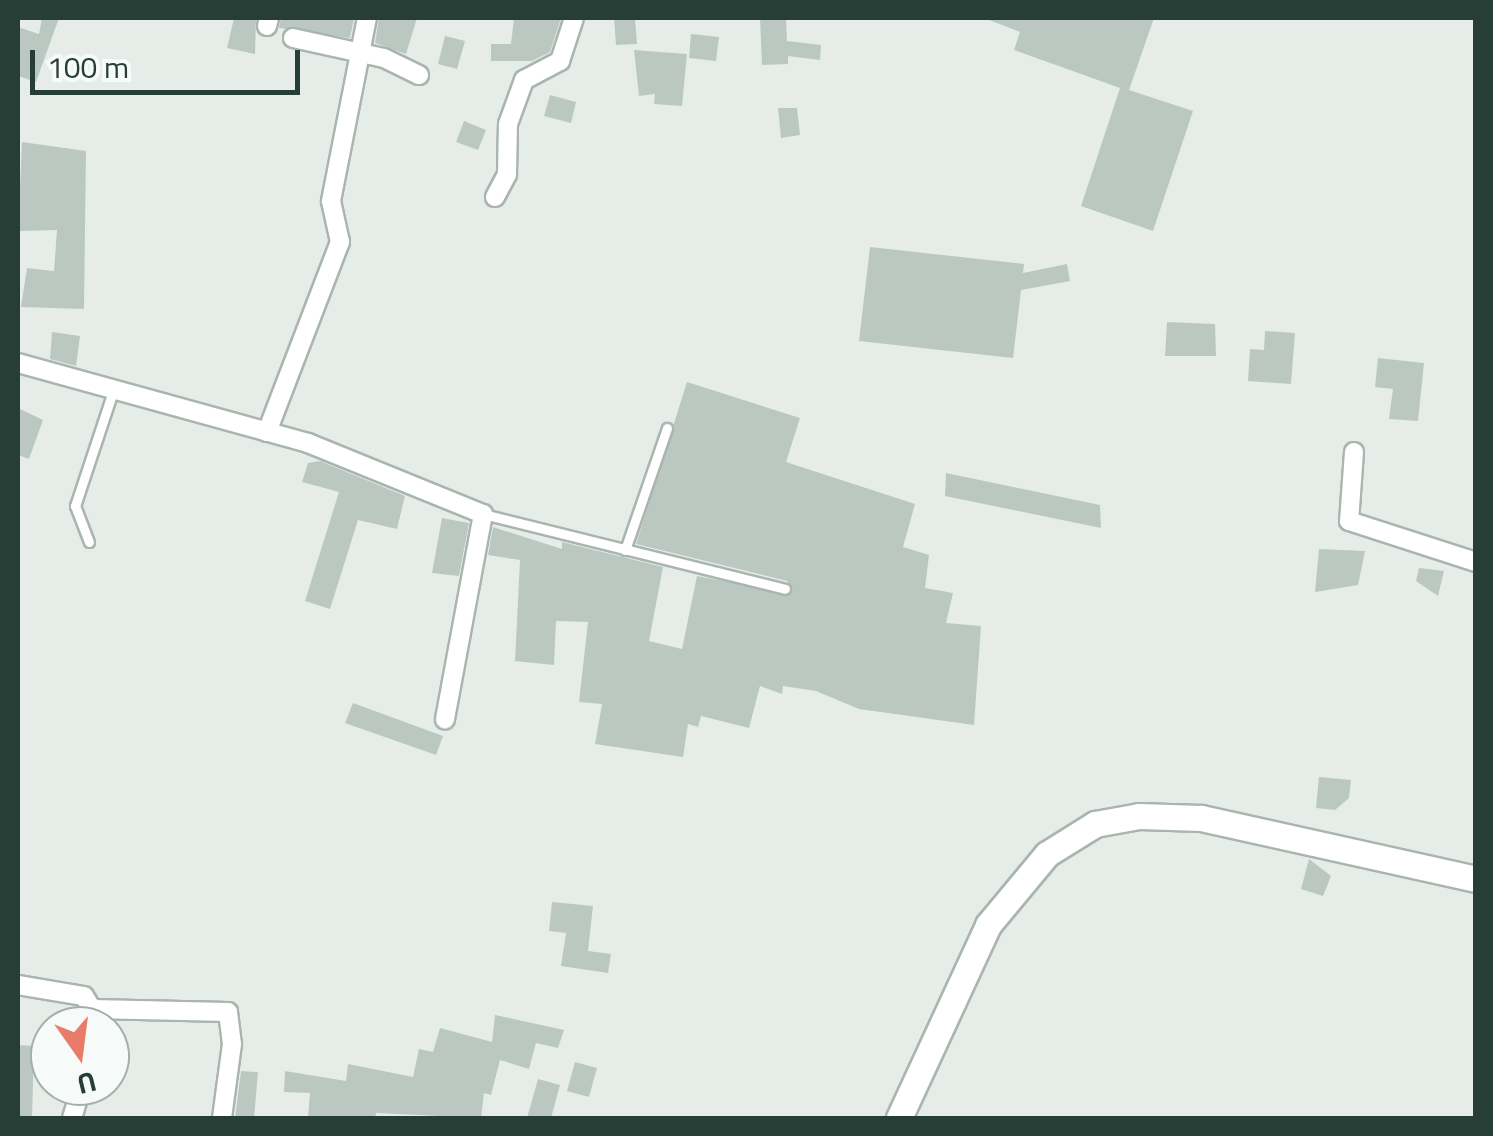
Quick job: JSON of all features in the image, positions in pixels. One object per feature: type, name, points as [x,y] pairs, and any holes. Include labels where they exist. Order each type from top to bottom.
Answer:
[{"type":"street","points":[[267,432],[340,242],[331,201],[367,18]]},
{"type":"street","points":[[495,197],[507,174],[508,124],[524,80],[560,62],[574,18]]},
{"type":"street","points":[[294,38],[360,53],[419,75]]},
{"type":"street","points":[[18,363],[112,394],[308,442],[483,514],[445,720]]},
{"type":"street","points":[[1354,452],[1349,521],[1476,562]]},
{"type":"street","points":[[899,1118],[988,925],[1047,854],[1095,824],[1139,816],[1201,818],[1476,879]]},
{"type":"street","points":[[18,985],[68,990],[84,996],[87,1006]]},
{"type":"street","points":[[130,1016],[228,1012],[232,1044],[222,1118]]},
{"type":"lane","points":[[89,542],[75,506],[112,394]]},
{"type":"lane","points":[[625,550],[667,428]]},
{"type":"lane","points":[[483,514],[785,589]]},
{"type":"building","points":[[42,18],[59,18],[36,82],[18,76],[18,27],[39,34]]},
{"type":"building","points":[[234,18],[256,18],[255,54],[227,48]]},
{"type":"building","points":[[281,18],[354,18],[350,38],[279,28]]},
{"type":"building","points":[[379,18],[417,18],[406,54],[375,43]]},
{"type":"building","points":[[514,18],[561,18],[550,52],[532,61],[491,61],[491,44],[511,44]]},
{"type":"building","points":[[614,18],[635,18],[637,44],[616,45]]},
{"type":"building","points":[[760,18],[786,18],[787,41],[821,45],[820,60],[788,56],[788,64],[762,65]]},
{"type":"building","points":[[984,18],[1154,18],[1129,90],[1193,111],[1153,231],[1081,206],[1120,88],[1014,50],[1020,32]]},
{"type":"building","points":[[691,34],[719,37],[716,61],[689,58]]},
{"type":"building","points":[[445,36],[465,41],[457,69],[438,64]]},
{"type":"building","points":[[634,50],[687,54],[682,106],[654,104],[655,94],[639,96]]},
{"type":"building","points":[[550,95],[576,102],[571,123],[544,116]]},
{"type":"building","points":[[778,108],[797,108],[800,135],[781,138]]},
{"type":"building","points":[[464,121],[486,130],[478,150],[456,142]]},
{"type":"building","points":[[22,142],[86,151],[84,309],[21,307],[27,268],[54,271],[57,230],[18,231]]},
{"type":"building","points":[[870,247],[1024,264],[1023,273],[1067,264],[1070,281],[1021,290],[1013,358],[859,341]]},
{"type":"building","points":[[1167,322],[1215,324],[1216,356],[1165,356]]},
{"type":"building","points":[[1265,331],[1295,333],[1291,384],[1248,381],[1250,349],[1264,350]]},
{"type":"building","points":[[52,332],[80,336],[76,366],[50,359]]},
{"type":"building","points":[[1378,358],[1424,363],[1418,421],[1389,419],[1393,389],[1375,387]]},
{"type":"building","points":[[687,382],[800,418],[786,462],[915,504],[903,547],[929,555],[925,588],[953,593],[946,623],[981,626],[974,725],[859,709],[816,691],[783,686],[782,694],[760,686],[749,728],[701,716],[698,727],[688,724],[683,757],[595,744],[602,704],[579,702],[588,622],[556,621],[554,665],[515,661],[520,560],[488,555],[493,527],[562,549],[562,542],[663,567],[649,641],[682,649],[697,576],[791,594],[787,581],[636,544]]},
{"type":"building","points":[[18,408],[43,420],[29,459],[18,455]]},
{"type":"building","points":[[320,461],[405,496],[397,529],[358,520],[330,609],[305,601],[339,492],[302,482],[308,463]]},
{"type":"building","points":[[946,473],[1100,505],[1101,528],[945,496]]},
{"type":"building","points":[[442,518],[469,523],[459,576],[432,573]]},
{"type":"building","points":[[1319,549],[1365,551],[1358,585],[1315,592]]},
{"type":"building","points":[[1419,568],[1444,571],[1438,596],[1416,581]]},
{"type":"building","points":[[353,703],[443,736],[436,755],[345,723]]},
{"type":"building","points":[[1319,777],[1351,780],[1349,798],[1335,810],[1316,808]]},
{"type":"building","points":[[1309,859],[1331,876],[1323,896],[1301,889]]},
{"type":"building","points":[[552,902],[593,906],[588,951],[611,954],[608,973],[561,966],[566,933],[549,931]]},
{"type":"building","points":[[495,1015],[564,1030],[558,1048],[536,1043],[529,1069],[500,1060],[491,1095],[484,1093],[481,1118],[376,1113],[375,1118],[308,1118],[310,1093],[284,1092],[285,1071],[346,1081],[348,1064],[413,1077],[419,1049],[433,1052],[440,1028],[492,1042]]},
{"type":"building","points":[[18,1045],[30,1046],[32,1118],[18,1118]]},
{"type":"building","points":[[575,1062],[597,1068],[589,1097],[567,1091]]},
{"type":"building","points":[[241,1071],[258,1072],[254,1118],[235,1118]]},
{"type":"building","points":[[538,1079],[560,1085],[551,1118],[527,1118]]}]
